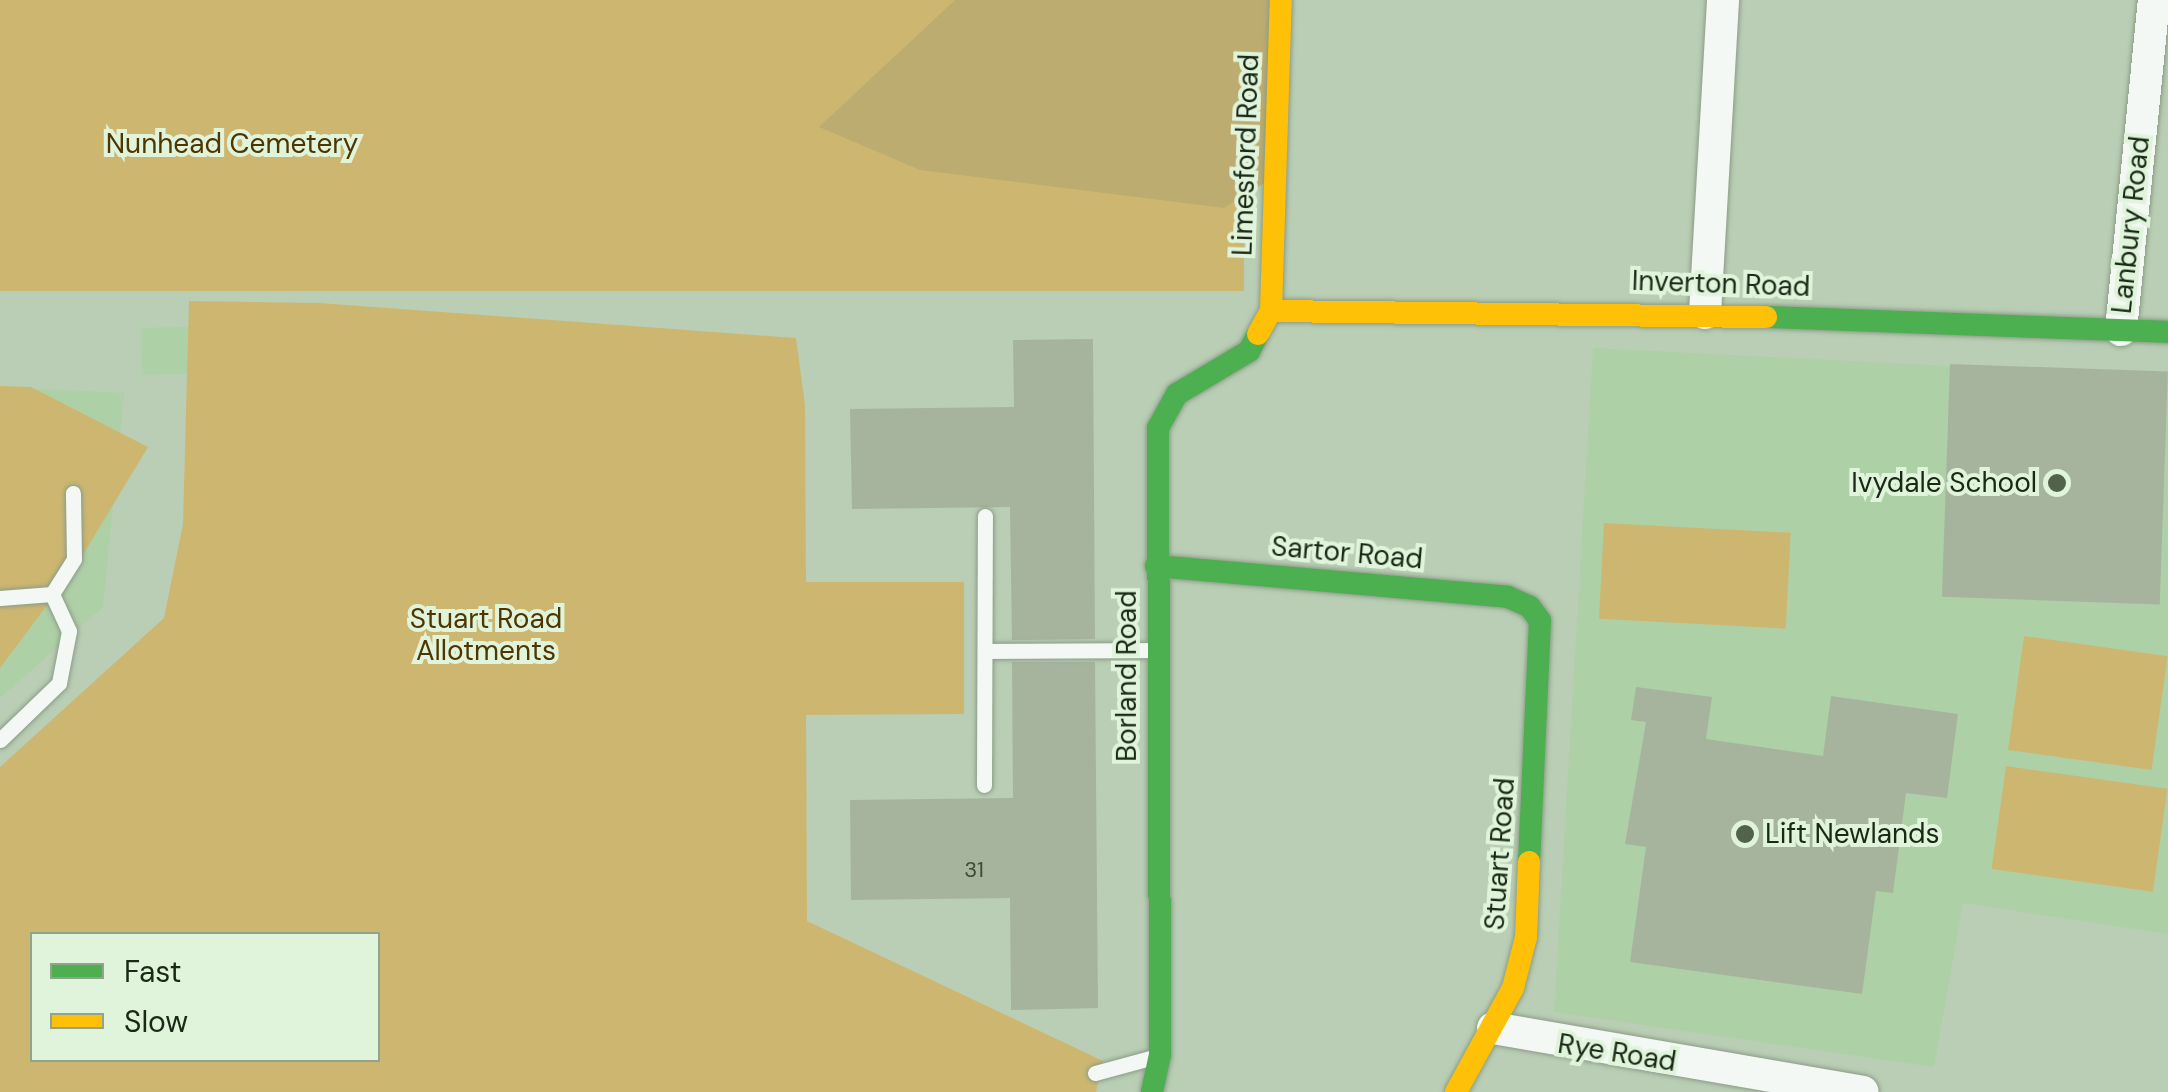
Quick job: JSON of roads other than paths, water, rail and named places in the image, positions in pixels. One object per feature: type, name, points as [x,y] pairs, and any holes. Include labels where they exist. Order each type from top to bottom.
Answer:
[{"type":"street","name":"Limesford Road","points":[[1271,311],[1281,0]]},
{"type":"street","points":[[1704,313],[1723,0]]},
{"type":"street","name":"Lanbury Road","points":[[2121,330],[2154,0]]},
{"type":"street","name":"Inverton Road","points":[[1271,311],[1704,313],[2168,332]]},
{"type":"street","name":"Borland Road","points":[[1152,1092],[1160,1056],[1156,566],[1164,409],[1249,351],[1271,311]]},
{"type":"street","name":"Sartor Road","points":[[1156,566],[1508,597],[1530,607]]},
{"type":"street","name":"Stuart Road","points":[[1456,1092],[1513,988],[1533,872],[1541,632],[1530,607]]},
{"type":"street","name":"Rye Road","points":[[1492,1028],[1862,1092]]},
{"type":"lane","points":[[52,594],[74,559],[73,492]]},
{"type":"lane","points":[[984,785],[985,516]]},
{"type":"lane","points":[[0,598],[52,594]]},
{"type":"lane","points":[[0,740],[60,682],[65,668],[69,631],[52,594]]},
{"type":"lane","points":[[985,650],[1156,650]]},
{"type":"lane","points":[[1095,1073],[1160,1056]]},
{"type":"place","name":"Ivydale School","points":[[2057,483]]},
{"type":"place","name":"Lift Newlands","points":[[1745,834]]},
{"type":"park label","name":"Nunhead Cemetery","points":[[232,144]]},
{"type":"park label","name":"Stuart Road Allotments","points":[[486,635]]}]
